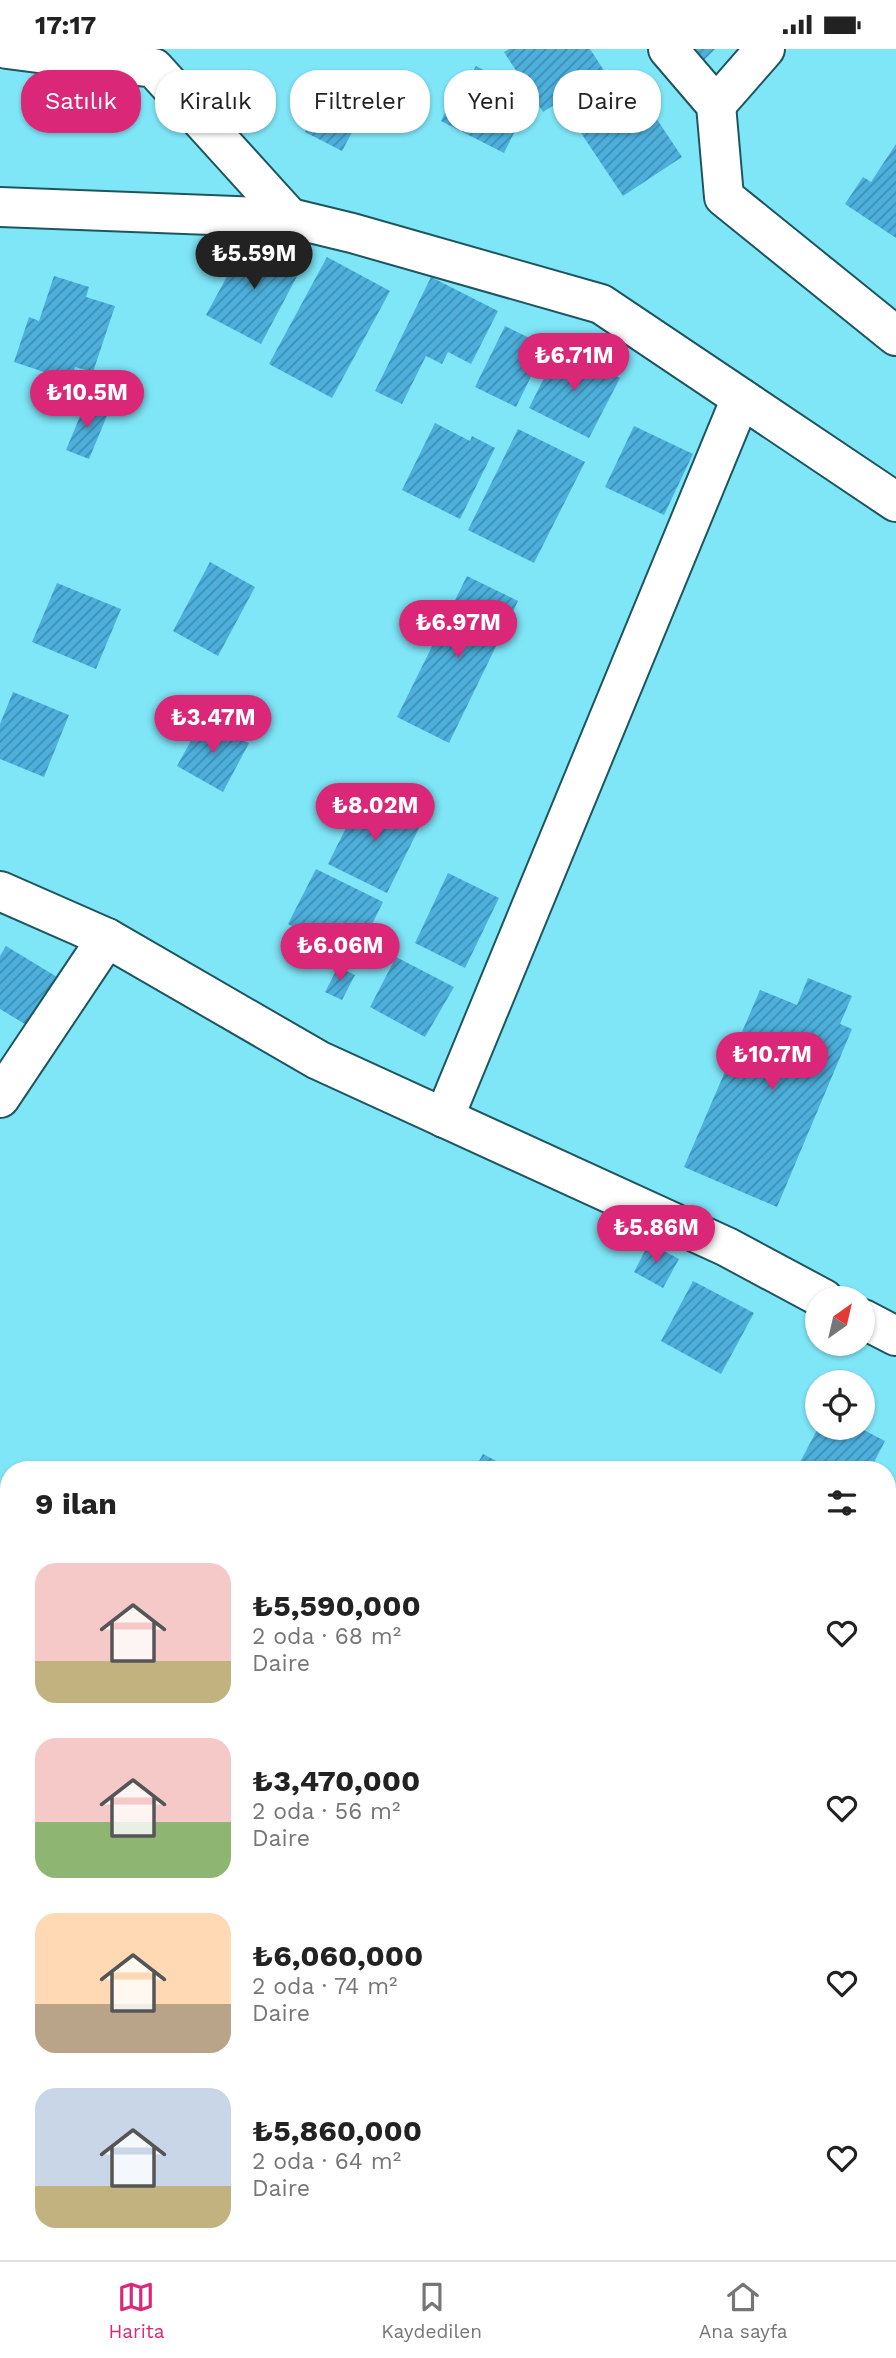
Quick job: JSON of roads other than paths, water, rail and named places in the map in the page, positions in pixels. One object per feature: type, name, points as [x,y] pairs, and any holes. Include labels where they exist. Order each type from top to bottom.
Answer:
[{"type":"street","points":[[7,49],[162,58],[290,218]]},
{"type":"street","points":[[668,49],[716,105],[724,197],[896,336]]},
{"type":"street","points":[[716,105],[765,49]]},
{"type":"street","points":[[0,207],[290,218],[601,304],[896,502]]},
{"type":"street","points":[[444,1118],[741,398]]},
{"type":"street","points":[[0,891],[107,938],[318,1060],[727,1247],[805,1289]]},
{"type":"street","points":[[0,1098],[107,938]]},
{"type":"street","points":[[875,1325],[896,1336]]}]
